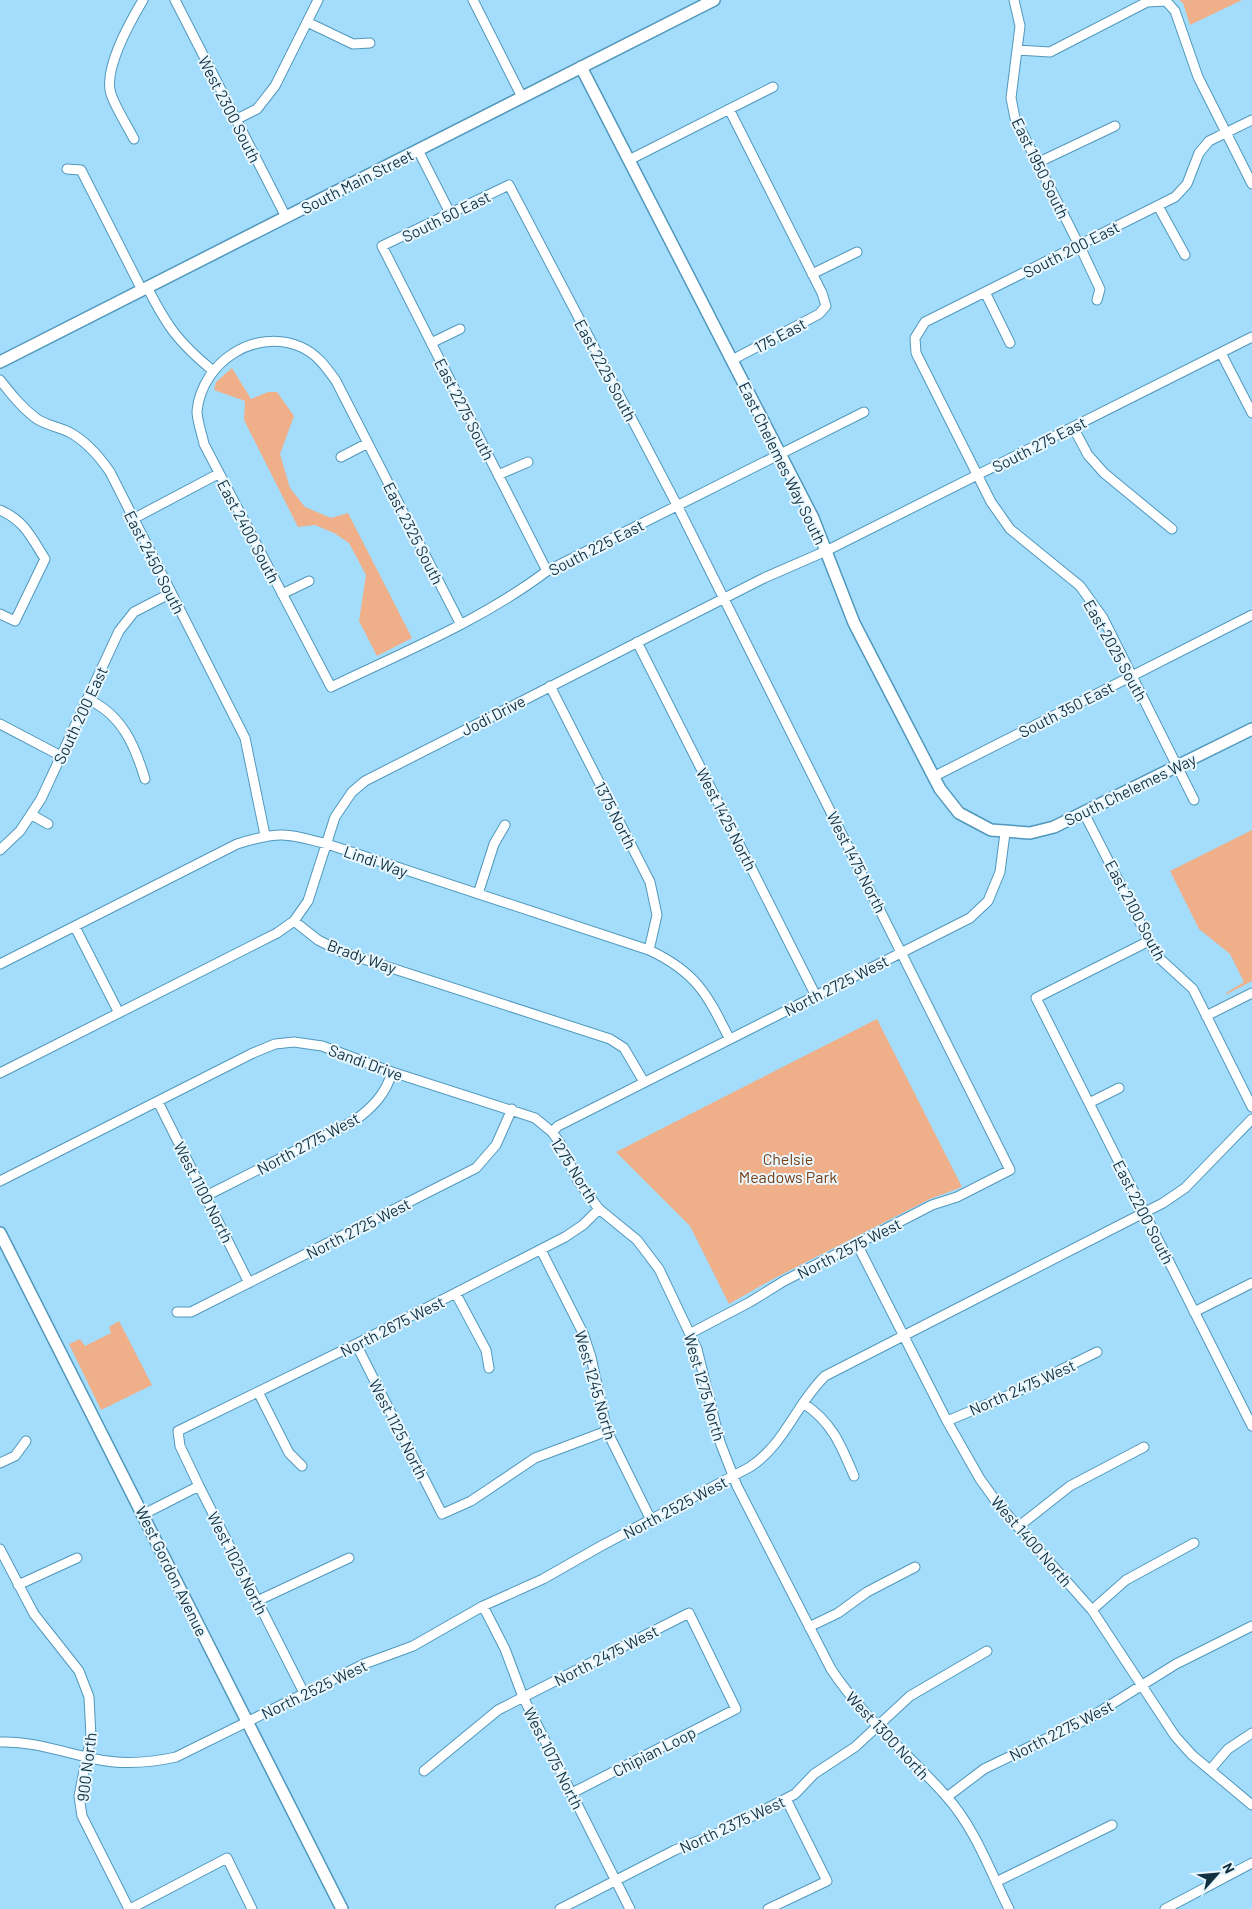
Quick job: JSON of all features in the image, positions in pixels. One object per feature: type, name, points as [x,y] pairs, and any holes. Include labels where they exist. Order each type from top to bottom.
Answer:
[{"type":"street","points":[[134,139],[111,94],[109,74],[132,18],[143,0]]},
{"type":"street","name":"West 2300 South","points":[[175,0],[286,217]]},
{"type":"street","points":[[235,120],[256,109],[275,86],[318,0]]},
{"type":"street","points":[[474,0],[522,97]]},
{"type":"street","name":"South Main Street","points":[[0,362],[714,0]]},
{"type":"street","name":"East 1950 South","points":[[1014,0],[1020,26],[1011,98],[1015,118],[1080,244],[1100,289],[1097,300]]},
{"type":"street","points":[[1017,50],[1050,52],[1148,2],[1166,1],[1175,11],[1198,77],[1252,184]]},
{"type":"street","points":[[307,22],[354,44],[370,43]]},
{"type":"street","name":"East Chelemes Way South","points":[[581,67],[813,518],[865,645],[933,777],[959,813],[983,827],[1005,833]]},
{"type":"street","points":[[629,160],[773,87]]},
{"type":"street","points":[[729,109],[812,274],[857,252]]},
{"type":"street","name":"South 200 East","points":[[915,338],[925,322],[1175,197],[1187,184],[1199,153],[1209,141],[1252,120]]},
{"type":"street","points":[[1037,163],[1115,126]]},
{"type":"street","points":[[418,150],[450,214]]},
{"type":"street","points":[[67,169],[81,170],[144,289],[166,323],[186,348],[212,370]]},
{"type":"street","name":"South 50 East","points":[[382,246],[509,185]]},
{"type":"street","name":"East 2225 South","points":[[509,185],[702,556]]},
{"type":"street","points":[[1158,206],[1185,255]]},
{"type":"street","name":"East 2275 South","points":[[382,246],[546,571]]},
{"type":"street","name":"175 East","points":[[732,360],[818,314],[826,306],[812,274]]},
{"type":"street","points":[[985,292],[1010,343]]},
{"type":"street","name":"East 2275 South","points":[[431,343],[460,329]]},
{"type":"street","name":"South 275 East","points":[[764,578],[826,551],[1252,337]]},
{"type":"street","name":"East 2025 South","points":[[915,338],[916,353],[991,502],[1010,529],[1080,586],[1092,602],[1132,676],[1194,800]]},
{"type":"street","name":"East 2325 South","points":[[212,370],[233,353],[254,342],[278,341],[300,347],[321,360],[336,380],[460,623]]},
{"type":"street","points":[[1221,353],[1252,413]]},
{"type":"street","name":"East 2400 South","points":[[212,370],[197,411],[204,444],[331,687]]},
{"type":"street","name":"East 2450 South","points":[[0,380],[15,400],[38,420],[70,433],[100,457],[245,738],[265,835]]},
{"type":"street","name":"South 225 East","points":[[331,687],[514,596],[546,571],[864,412]]},
{"type":"street","points":[[1073,427],[1088,455],[1104,473],[1172,529]]},
{"type":"street","points":[[341,457],[368,442]]},
{"type":"street","name":"East 2275 South","points":[[498,475],[528,462]]},
{"type":"street","points":[[133,519],[218,474]]},
{"type":"street","points":[[0,510],[14,517],[28,530],[45,559],[15,621],[0,614]]},
{"type":"street","name":"West 1475 North","points":[[702,556],[1010,1170]]},
{"type":"street","name":"Jodi Drive","points":[[294,921],[308,901],[326,844],[342,804],[365,781],[764,578]]},
{"type":"street","points":[[282,594],[309,580]]},
{"type":"street","name":"South 200 East","points":[[0,850],[20,831],[32,815],[124,625],[134,612],[171,593]]},
{"type":"street","name":"South 350 East","points":[[933,777],[1252,615]]},
{"type":"street","name":"West 1425 North","points":[[637,642],[816,996]]},
{"type":"street","name":"1375 North","points":[[550,686],[650,882],[657,915],[649,950]]},
{"type":"street","points":[[88,699],[108,710],[118,720],[128,737],[145,779]]},
{"type":"street","points":[[0,724],[61,756]]},
{"type":"street","name":"South Chelemes Way","points":[[1005,833],[1030,833],[1054,827],[1252,729]]},
{"type":"street","name":"East 2100 South","points":[[1084,813],[1157,956],[1193,989],[1252,1107]]},
{"type":"street","points":[[32,815],[48,824]]},
{"type":"street","points":[[478,894],[494,844],[506,825]]},
{"type":"street","name":"Lindi Way","points":[[0,964],[237,844],[265,835],[280,833],[326,844],[649,950],[670,959],[687,972],[713,1004],[729,1038]]},
{"type":"street","name":"North 2725 West","points":[[729,1038],[970,918],[988,900],[1000,872],[1005,833]]},
{"type":"street","points":[[0,1073],[277,933],[294,921]]},
{"type":"street","name":"Brady Way","points":[[294,921],[318,940],[342,952],[610,1039],[624,1048],[633,1060],[644,1082]]},
{"type":"street","points":[[75,927],[119,1013]]},
{"type":"street","name":"East 2200 South","points":[[1149,941],[1036,998],[1252,1426]]},
{"type":"street","points":[[1206,1016],[1252,993]]},
{"type":"street","points":[[552,1132],[558,1126],[729,1038]]},
{"type":"street","name":"Sandi Drive","points":[[0,1181],[253,1053],[275,1044],[294,1042],[322,1046],[392,1072],[512,1109],[535,1118],[552,1132]]},
{"type":"street","name":"North 2775 West","points":[[206,1196],[354,1121],[370,1110],[384,1092],[392,1072]]},
{"type":"street","points":[[1089,1103],[1119,1088]]},
{"type":"street","name":"West 1100 North","points":[[158,1102],[249,1283]]},
{"type":"street","name":"North 2725 West","points":[[177,1312],[191,1312],[476,1168],[496,1145],[512,1109]]},
{"type":"street","name":"North 2525 West","points":[[0,1742],[21,1742],[44,1746],[118,1763],[146,1763],[176,1757],[371,1661],[413,1646],[483,1606],[543,1579],[750,1467],[769,1453],[814,1386],[825,1376],[1144,1213],[1185,1188],[1252,1119]]},
{"type":"street","name":"1275 North","points":[[552,1132],[560,1143],[578,1181],[599,1209]]},
{"type":"street","name":"North 2575 West","points":[[691,1333],[750,1302],[784,1281],[932,1205],[957,1197],[1010,1170]]},
{"type":"street","name":"North 2675 West","points":[[178,1431],[356,1344],[541,1250],[575,1231],[599,1209]]},
{"type":"street","name":"West 1275 North","points":[[599,1209],[637,1240],[659,1269],[691,1333],[702,1365],[720,1442],[733,1476]]},
{"type":"street","name":"West Gordon Avenue","points":[[0,1233],[144,1514],[342,1909]]},
{"type":"street","name":"West 1400 North","points":[[857,1244],[947,1421],[980,1479],[1018,1527],[1092,1610],[1175,1736],[1192,1755],[1252,1805]]},
{"type":"street","name":"West 1245 North","points":[[541,1250],[583,1333],[591,1357],[607,1431],[651,1520]]},
{"type":"street","points":[[1194,1312],[1252,1283]]},
{"type":"street","points":[[456,1294],[486,1350],[489,1368]]},
{"type":"street","name":"West 1125 North","points":[[356,1344],[442,1514],[471,1500],[535,1458],[607,1431]]},
{"type":"street","name":"North 2475 West","points":[[947,1421],[1014,1393],[1097,1352]]},
{"type":"street","points":[[258,1392],[289,1453],[302,1466]]},
{"type":"street","points":[[803,1403],[826,1420],[843,1450],[854,1476]]},
{"type":"street","name":"West 1025 North","points":[[178,1431],[180,1446],[199,1486],[304,1693]]},
{"type":"street","points":[[0,1463],[14,1456],[26,1441]]},
{"type":"street","points":[[1018,1527],[1070,1486],[1144,1447]]},
{"type":"street","name":"West 1300 North","points":[[733,1476],[831,1669],[847,1693],[876,1726],[947,1797],[970,1828],[1010,1909]]},
{"type":"street","points":[[144,1514],[199,1486]]},
{"type":"street","points":[[1092,1610],[1126,1580],[1194,1543]]},
{"type":"street","name":"900 North","points":[[0,1549],[34,1614],[79,1671],[86,1688],[92,1718],[80,1796],[82,1816],[130,1909]]},
{"type":"street","points":[[18,1585],[77,1558]]},
{"type":"street","points":[[257,1601],[349,1558]]},
{"type":"street","points":[[809,1627],[838,1614],[867,1592],[915,1567]]},
{"type":"street","name":"West 1075 North","points":[[483,1606],[505,1649],[523,1697],[630,1909]]},
{"type":"street","name":"North 2475 West","points":[[424,1771],[450,1751],[489,1716],[689,1613],[736,1710]]},
{"type":"street","name":"North 2275 West","points":[[947,1797],[984,1769],[1091,1717],[1176,1664],[1252,1626]]},
{"type":"street","name":"North 2375 West","points":[[560,1909],[675,1850],[723,1831],[795,1794],[814,1774],[855,1748],[876,1726],[910,1696],[987,1651]]},
{"type":"street","name":"Chipian Loop","points":[[572,1793],[736,1710]]},
{"type":"street","points":[[1210,1770],[1228,1749],[1252,1733]]},
{"type":"street","points":[[768,1909],[827,1881],[786,1799]]},
{"type":"street","points":[[996,1882],[1112,1825]]},
{"type":"street","points":[[130,1909],[227,1858],[252,1909]]},
{"type":"street","points":[[1165,1909],[1252,1863]]},
{"type":"green space","points":[[1179,0],[1242,0],[1190,25],[1183,3]]},
{"type":"green space","points":[[232,368],[251,399],[268,392],[277,392],[294,416],[280,454],[290,488],[305,507],[331,518],[348,513],[412,638],[377,656],[359,621],[366,575],[349,543],[334,533],[315,525],[298,527],[244,420],[245,401],[214,390],[216,382]]},
{"type":"green space","points":[[1252,830],[1252,981],[1227,994],[1244,982],[1230,954],[1199,929],[1170,871]]},
{"type":"green space","name":"Chelsie Meadows Park","points":[[877,1019],[962,1187],[930,1199],[773,1279],[729,1304],[690,1226],[616,1152]]},
{"type":"green space","points":[[119,1321],[152,1385],[101,1410],[69,1344],[80,1339],[85,1346],[111,1333],[109,1327]]}]
